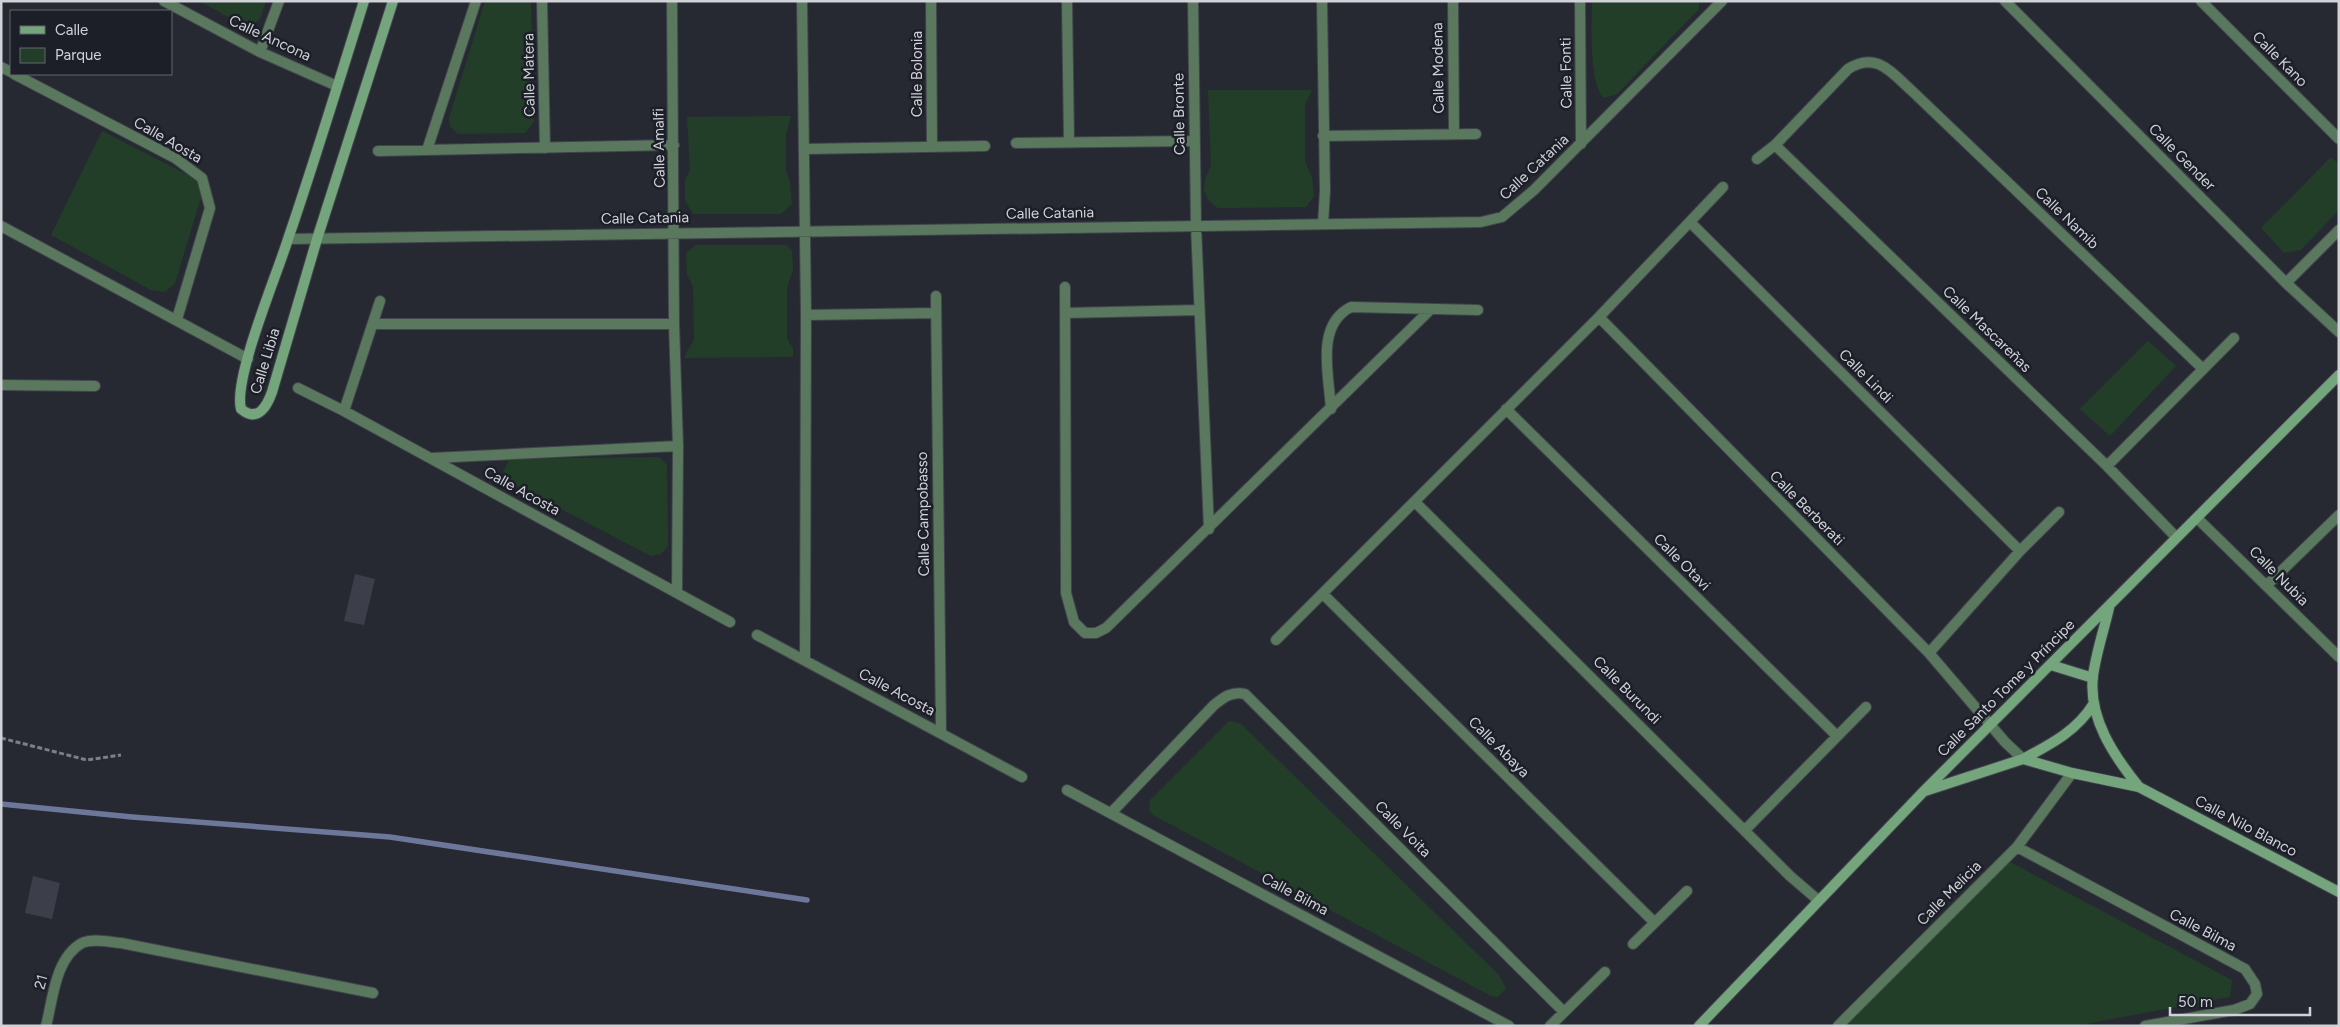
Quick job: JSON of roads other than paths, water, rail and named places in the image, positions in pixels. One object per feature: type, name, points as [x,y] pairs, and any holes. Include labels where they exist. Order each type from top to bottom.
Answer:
[{"type":"street","name":"Calle Ancona","points":[[164,1],[260,52],[338,86]]},
{"type":"street","points":[[260,52],[278,1]]},
{"type":"street","name":"Calle Libia","points":[[364,1],[338,86],[248,358],[239,390],[241,409],[246,413],[259,414],[264,410],[272,392],[317,239],[393,1]]},
{"type":"street","points":[[427,150],[476,1]]},
{"type":"street","name":"Calle Matera","points":[[542,1],[545,148]]},
{"type":"street","name":"Calle Amalfi","points":[[672,1],[675,233],[674,324],[678,446],[677,592]]},
{"type":"street","points":[[802,1],[803,231],[806,315],[805,659]]},
{"type":"street","name":"Calle Bolonia","points":[[932,1],[932,146]]},
{"type":"street","points":[[1067,1],[1069,142]]},
{"type":"street","name":"Calle Bronte","points":[[1193,1],[1196,226],[1209,529]]},
{"type":"street","points":[[1322,1],[1325,191],[1323,224]]},
{"type":"street","name":"Calle Modena","points":[[1453,1],[1454,134]]},
{"type":"street","name":"Calle Fonti","points":[[1580,1],[1581,144]]},
{"type":"street","points":[[1710,1],[1710,13]]},
{"type":"street","name":"Calle Catania","points":[[288,239],[1482,222],[1502,217],[1534,190],[1722,1]]},
{"type":"street","name":"Calle Gender","points":[[2005,1],[2286,283],[2339,332]]},
{"type":"street","name":"Calle Kano","points":[[2201,1],[2339,139]]},
{"type":"street","name":"Calle Namib","points":[[1757,159],[1775,145],[1848,69],[1858,63],[1868,61],[1880,64],[1911,90],[2202,368]]},
{"type":"street","name":"Calle Aosta","points":[[16,75],[175,158],[202,178],[210,208],[177,319]]},
{"type":"street","name":"Calle Modena","points":[[1323,136],[1476,134]]},
{"type":"street","points":[[1016,142],[1195,141]]},
{"type":"street","points":[[378,151],[674,145]]},
{"type":"street","name":"Calle Mascareñas","points":[[1775,145],[2107,466],[2176,537]]},
{"type":"street","points":[[804,149],[985,146]]},
{"type":"street","points":[[1276,640],[1598,317],[1723,187]]},
{"type":"street","name":"Calle Lindi","points":[[1690,222],[2020,551]]},
{"type":"street","points":[[1,226],[248,358]]},
{"type":"street","points":[[2286,283],[2339,230]]},
{"type":"street","points":[[1065,287],[1066,593],[1074,622],[1085,633],[1096,633],[1106,628],[1431,309]]},
{"type":"street","name":"Calle Campobasso","points":[[936,296],[941,732]]},
{"type":"street","points":[[344,411],[380,301]]},
{"type":"street","points":[[1331,409],[1327,339],[1331,327],[1344,311],[1352,307],[1478,310]]},
{"type":"street","points":[[1065,313],[1199,310]]},
{"type":"street","points":[[806,315],[936,313]]},
{"type":"street","name":"Calle Berberati","points":[[1598,317],[1929,653],[2022,759]]},
{"type":"street","points":[[374,324],[674,324]]},
{"type":"street","points":[[2107,466],[2202,368],[2234,338]]},
{"type":"street","name":"Calle Santo Tome y Príncipe","points":[[1699,1026],[1924,791],[2339,375]]},
{"type":"street","points":[[1,385],[95,386]]},
{"type":"street","name":"Calle Acosta","points":[[298,388],[344,411],[730,622]]},
{"type":"street","name":"Calle Otavi","points":[[1506,409],[1837,736]]},
{"type":"street","points":[[430,458],[678,446]]},
{"type":"street","name":"Calle Burundi","points":[[1415,502],[1746,829],[1790,876],[1818,900]]},
{"type":"street","points":[[1929,653],[2020,551],[2059,512]]},
{"type":"street","points":[[2267,585],[2339,515]]},
{"type":"street","name":"Calle Nubia","points":[[2197,518],[2339,656]]},
{"type":"street","name":"Calle Abaya","points":[[1323,594],[1654,922]]},
{"type":"street","name":"Calle Nilo Blanco","points":[[2110,606],[2093,678],[2094,703],[2105,737],[2115,758],[2139,787]]},
{"type":"street","name":"Calle Acosta","points":[[757,636],[805,659],[1022,777]]},
{"type":"street","points":[[2051,665],[2093,678]]},
{"type":"street","name":"Calle Voita","points":[[1111,813],[1214,705],[1227,695],[1237,692],[1245,694],[1564,1012]]},
{"type":"street","points":[[1924,791],[2022,759],[2072,731],[2087,716],[2094,703]]},
{"type":"street","points":[[1746,829],[1866,707]]},
{"type":"street","name":"Calle Nilo Blanco","points":[[2022,759],[2072,773],[2139,787],[2339,892]]},
{"type":"street","name":"Calle Melicia","points":[[1838,1026],[2017,847],[2072,773]]},
{"type":"street","name":"Calle Bilma","points":[[1066,790],[1509,1026]]},
{"type":"street","name":"Calle Bilma","points":[[2017,847],[2245,970],[2255,984],[2257,994],[2250,1004],[2234,1010],[2145,1026]]},
{"type":"street","points":[[1633,944],[1688,891]]},
{"type":"street","name":"21","points":[[46,1026],[63,963],[84,942],[120,943],[373,992]]},
{"type":"street","points":[[1550,1026],[1605,972]]},
{"type":"waterway","points":[[1,804],[132,817],[390,837],[807,900]]}]
